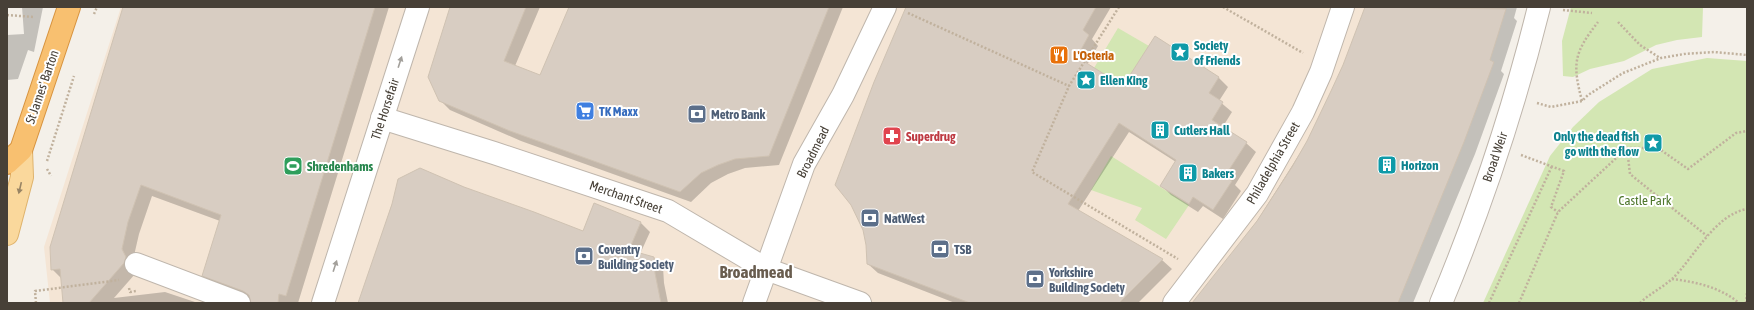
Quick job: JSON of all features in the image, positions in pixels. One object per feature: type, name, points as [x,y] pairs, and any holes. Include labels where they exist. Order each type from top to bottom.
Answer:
[{"type":"highway","name":"St James' Barton","points":[[14,156],[69,7]]},
{"type":"main road","points":[[7,234],[22,177],[14,156]]},
{"type":"street","name":"The Horsefair","points":[[323,303],[418,7]]},
{"type":"street","name":"Philadelphia Street","points":[[1157,303],[1162,298],[1173,303],[1199,272],[1258,194],[1303,112],[1321,72],[1343,7]]},
{"type":"street","name":"Broad Weir","points":[[1441,303],[1461,254],[1515,97],[1539,7]]},
{"type":"street","name":"Broadmead","points":[[754,303],[804,164],[894,9]]},
{"type":"street","name":"Merchant Street","points":[[382,118],[494,153],[668,211],[766,269],[860,303]]},
{"type":"street","points":[[131,271],[239,303]]},
{"type":"path","points":[[1119,7],[1069,86],[1032,172],[1199,272]]},
{"type":"path","points":[[1222,7],[1306,55],[1321,72]]},
{"type":"path","points":[[1539,7],[1592,13]]},
{"type":"path","points":[[894,9],[1069,86]]},
{"type":"path","points":[[7,15],[34,16]]},
{"type":"path","points":[[1582,101],[1577,81],[1576,63],[1579,48],[1598,22]]},
{"type":"path","points":[[1618,22],[1640,45],[1661,58]]},
{"type":"path","points":[[1515,97],[1551,107],[1582,101],[1588,95],[1623,73],[1661,58],[1684,54],[1714,52],[1747,55]]},
{"type":"path","points":[[51,176],[45,165],[75,71]]},
{"type":"path","points":[[1519,303],[1558,212],[1627,148],[1658,148],[1688,169],[1736,134],[1747,131]]},
{"type":"path","points":[[1627,148],[1630,174],[1707,236]]},
{"type":"path","points":[[1542,162],[1564,171],[1551,207],[1558,212]]},
{"type":"path","points":[[1489,303],[1552,166]]},
{"type":"path","points":[[1640,303],[1672,279],[1707,236],[1732,214],[1747,209]]},
{"type":"path","points":[[36,303],[34,291],[131,271]]},
{"type":"path","points":[[1672,279],[1696,282],[1712,287],[1739,303]]},
{"type":"path","points":[[128,285],[130,292],[143,291]]},
{"type":"path","points":[[1746,303],[1747,292]]},
{"type":"shaded area","points":[[121,7],[1507,7],[1499,29],[1448,8],[1397,8],[1224,303],[50,303],[44,247]]},
{"type":"green space","points":[[1571,7],[1703,7],[1702,37],[1677,40],[1656,45],[1624,61],[1590,69],[1573,77],[1563,76],[1562,41]]},
{"type":"green space","points":[[1118,28],[1149,46],[1123,86],[1094,68]]},
{"type":"green space","name":"Castle Park","points":[[1707,58],[1747,61],[1747,303],[1483,303],[1550,156],[1573,127],[1599,102],[1652,69]]},
{"type":"green space","points":[[1111,156],[1189,205],[1166,239],[1135,220],[1142,208],[1091,190]]},
{"type":"building","points":[[123,7],[375,7],[286,296],[279,294],[278,303],[251,303],[249,295],[243,291],[202,276],[221,215],[141,185],[128,222],[122,249],[126,257],[124,263],[89,303],[63,303],[60,269],[51,270],[50,247]]},
{"type":"building","points":[[450,7],[526,7],[504,61],[540,75],[569,7],[829,7],[769,156],[735,159],[718,165],[701,173],[680,192],[510,131],[439,101],[428,77]]},
{"type":"building","points":[[906,7],[1096,7],[1083,30],[1089,35],[1077,57],[1123,86],[1155,36],[1219,77],[1209,93],[1223,102],[1212,120],[1247,142],[1225,176],[1232,181],[1213,210],[1193,197],[1189,204],[1160,186],[1176,160],[1119,123],[1068,204],[1163,259],[1119,303],[970,303],[867,264],[866,245],[863,230],[851,205],[835,185],[874,82]]},
{"type":"building","name":"Horizon","points":[[1365,7],[1506,9],[1490,60],[1494,62],[1464,142],[1398,303],[1192,303],[1257,221],[1292,167],[1307,141],[1343,65]]},
{"type":"building","points":[[420,168],[464,187],[583,231],[594,203],[641,222],[629,250],[654,257],[655,273],[661,303],[358,303],[392,204],[398,179]]},
{"type":"place","name":"Society of Friends","points":[[1180,52]]},
{"type":"place","name":"L'Osteria","points":[[1059,55]]},
{"type":"place","name":"Ellen King","points":[[1086,80]]},
{"type":"place","name":"TK Maxx","points":[[585,111]]},
{"type":"place","name":"Metro Bank","points":[[697,114]]},
{"type":"place","name":"Cutlers Hall","points":[[1160,130]]},
{"type":"place","name":"Superdrug","points":[[892,136]]},
{"type":"place","name":"Only the dead fish go with the flow","points":[[1653,143]]},
{"type":"place","name":"Horizon","points":[[1387,165]]},
{"type":"place","name":"Shredenhams","points":[[293,166]]},
{"type":"place","name":"Bakers","points":[[1188,173]]},
{"type":"place","name":"NatWest","points":[[870,218]]},
{"type":"place","name":"TSB","points":[[940,249]]},
{"type":"place","name":"Coventry Building Society","points":[[584,256]]},
{"type":"place","name":"Yorkshire Building Society","points":[[1035,279]]},
{"type":"district","name":"Broadmead","points":[[756,272]]}]
